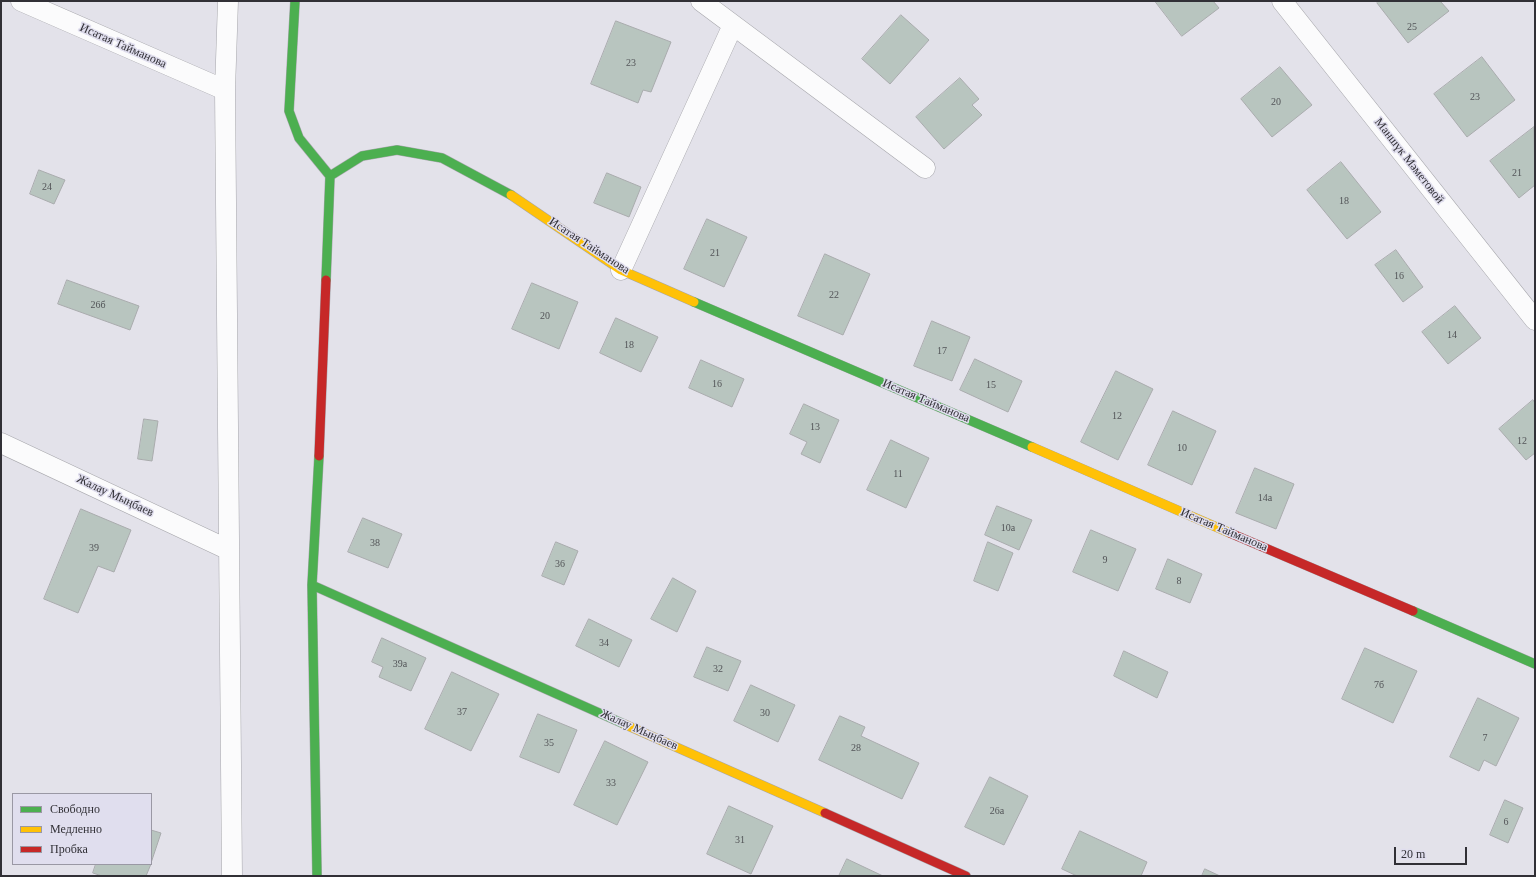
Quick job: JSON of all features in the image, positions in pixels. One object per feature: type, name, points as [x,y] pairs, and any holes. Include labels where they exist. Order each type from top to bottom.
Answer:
[{"type":"street","name":"Исатая Тайманова","points":[[21,1],[225,90]]},
{"type":"street","points":[[228,1],[225,90],[232,876]]},
{"type":"street","points":[[296,1],[289,111],[299,138],[330,176],[322,405],[312,585],[317,876]]},
{"type":"street","points":[[701,1],[925,168]]},
{"type":"street","name":"Маншүк Мәметовой","points":[[1282,1],[1535,320]]},
{"type":"street","points":[[621,270],[733,25]]},
{"type":"street","name":"Исатая Тайманова","points":[[330,176],[362,156],[397,150],[442,158],[508,193],[621,270],[1535,664]]},
{"type":"street","name":"Жалау Мыңбаев","points":[[1,443],[229,550]]},
{"type":"street","name":"Жалау Мыңбаев","points":[[312,585],[966,876]]},
{"type":"building","points":[[1155,1],[1213,1],[1219,8],[1182,36]]},
{"type":"building","points":[[1379,1],[1440,1],[1449,11],[1408,43],[1377,3]]},
{"type":"building","points":[[901,15],[929,40],[890,84],[862,59]]},
{"type":"building","points":[[616,21],[671,42],[651,92],[643,90],[638,103],[591,84]]},
{"type":"building","points":[[1482,57],[1515,100],[1467,137],[1434,94]]},
{"type":"building","points":[[1280,67],[1312,105],[1272,137],[1241,99]]},
{"type":"building","points":[[960,78],[979,99],[972,105],[982,115],[944,149],[916,117]]},
{"type":"building","points":[[1534,127],[1535,185],[1519,198],[1490,161]]},
{"type":"building","points":[[1341,162],[1381,212],[1347,239],[1307,190]]},
{"type":"building","points":[[39,170],[65,180],[54,204],[30,194]]},
{"type":"building","points":[[607,173],[641,187],[629,217],[594,203]]},
{"type":"building","points":[[707,219],[747,237],[724,287],[684,269]]},
{"type":"building","points":[[1396,250],[1423,287],[1403,302],[1375,265]]},
{"type":"building","points":[[825,254],[870,274],[843,335],[798,316]]},
{"type":"building","points":[[67,280],[139,306],[130,330],[58,304]]},
{"type":"building","points":[[532,283],[578,302],[559,349],[512,329]]},
{"type":"building","points":[[1455,306],[1481,338],[1448,364],[1422,332]]},
{"type":"building","points":[[616,318],[658,337],[641,372],[600,353]]},
{"type":"building","points":[[932,321],[970,337],[952,381],[914,366]]},
{"type":"building","points":[[975,359],[1022,381],[1008,412],[960,390]]},
{"type":"building","points":[[701,360],[744,379],[732,407],[689,388]]},
{"type":"building","points":[[1116,371],[1153,389],[1118,460],[1081,442]]},
{"type":"building","points":[[1533,400],[1535,403],[1535,453],[1526,460],[1499,429]]},
{"type":"building","points":[[804,404],[839,420],[820,463],[801,454],[807,442],[790,434]]},
{"type":"building","points":[[1173,411],[1216,431],[1192,485],[1148,465]]},
{"type":"building","points":[[144,419],[158,421],[152,461],[138,459]]},
{"type":"building","points":[[891,440],[929,458],[906,508],[867,490]]},
{"type":"building","points":[[1255,468],[1294,484],[1276,529],[1236,513]]},
{"type":"building","points":[[997,506],[1032,520],[1019,550],[985,535]]},
{"type":"building","points":[[81,509],[131,530],[114,572],[98,566],[78,613],[44,599]]},
{"type":"building","points":[[363,518],[402,534],[388,568],[348,552]]},
{"type":"building","points":[[1091,530],[1136,549],[1118,591],[1073,572]]},
{"type":"building","points":[[556,542],[578,551],[564,585],[542,576]]},
{"type":"building","points":[[988,542],[1013,553],[998,591],[974,581]]},
{"type":"building","points":[[1168,559],[1202,574],[1190,603],[1156,589]]},
{"type":"building","points":[[673,578],[696,591],[677,632],[651,619]]},
{"type":"building","points":[[589,619],[632,640],[619,667],[576,646]]},
{"type":"building","points":[[382,638],[426,658],[411,691],[379,677],[383,667],[372,662]]},
{"type":"building","points":[[707,647],[741,661],[728,691],[694,677]]},
{"type":"building","points":[[1365,648],[1417,671],[1393,723],[1342,699]]},
{"type":"building","points":[[1124,651],[1168,672],[1157,698],[1114,676]]},
{"type":"building","points":[[452,672],[499,694],[471,751],[425,729]]},
{"type":"building","points":[[751,685],[795,705],[778,742],[734,721]]},
{"type":"building","points":[[1478,698],[1519,718],[1496,766],[1484,760],[1479,771],[1450,757]]},
{"type":"building","points":[[538,714],[577,730],[559,773],[520,757]]},
{"type":"building","points":[[840,716],[865,727],[861,736],[919,763],[902,799],[819,760]]},
{"type":"building","points":[[605,741],[648,762],[617,825],[574,805]]},
{"type":"building","points":[[990,777],[1028,796],[1004,845],[965,827]]},
{"type":"building","points":[[1505,800],[1523,808],[1508,843],[1490,835]]},
{"type":"building","points":[[729,806],[773,826],[751,874],[707,854]]},
{"type":"building","points":[[152,830],[161,833],[152,860]]},
{"type":"building","points":[[1080,831],[1147,862],[1141,876],[1077,876],[1062,869]]},
{"type":"building","points":[[847,859],[883,876],[839,876]]},
{"type":"building","points":[[96,865],[151,865],[146,876],[102,876],[93,873]]},
{"type":"building","points":[[1205,869],[1220,876],[1202,876]]},
{"type":"traffic: fast","points":[[295,1],[289,111],[299,138],[330,176],[326,280]]},
{"type":"traffic: fast","points":[[330,176],[362,156],[397,150],[442,158],[511,195]]},
{"type":"traffic: fast","points":[[694,302],[1032,447]]},
{"type":"traffic: fast","points":[[317,876],[312,585],[319,456]]},
{"type":"traffic: fast","points":[[312,585],[624,724]]},
{"type":"traffic: fast","points":[[1413,611],[1535,664]]},
{"type":"traffic: slow","points":[[511,195],[621,270],[694,302]]},
{"type":"traffic: slow","points":[[1032,447],[1230,533]]},
{"type":"traffic: slow","points":[[624,724],[825,813]]},
{"type":"traffic: jam","points":[[319,456],[326,280]]},
{"type":"traffic: jam","points":[[1230,533],[1413,611]]},
{"type":"traffic: jam","points":[[825,813],[966,876]]}]
